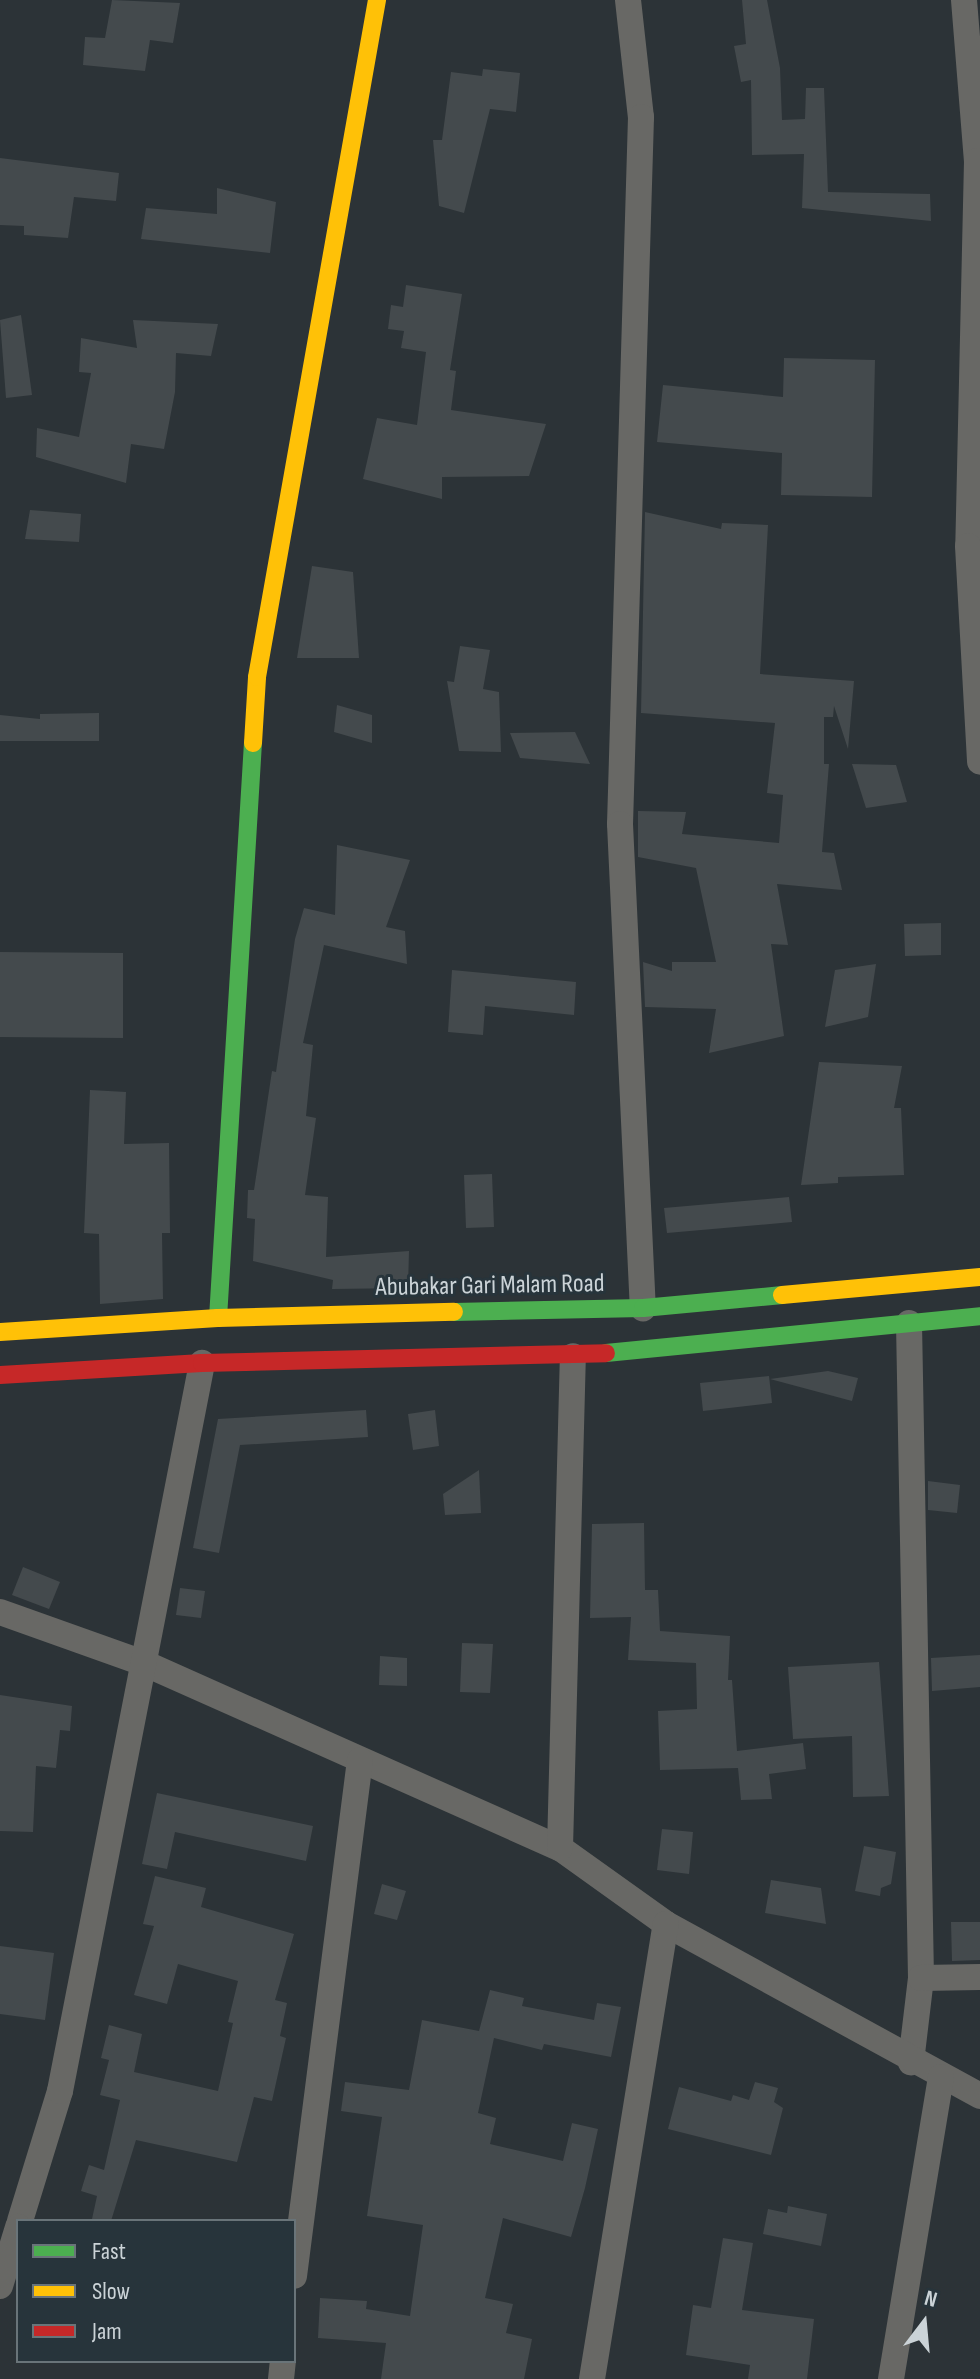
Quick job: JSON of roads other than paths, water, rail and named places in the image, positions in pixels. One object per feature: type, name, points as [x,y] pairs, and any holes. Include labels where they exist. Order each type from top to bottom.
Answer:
[{"type":"street","points":[[218,1318],[257,677],[377,0]]},
{"type":"street","points":[[628,0],[641,117],[620,824],[643,1308]]},
{"type":"street","points":[[964,0],[977,161],[968,546],[980,762]]},
{"type":"street","name":"Abubakar Gari Malam Road","points":[[0,1332],[218,1318],[643,1308],[980,1277]]},
{"type":"street","points":[[0,1375],[202,1363],[573,1356],[980,1316]]},
{"type":"street","points":[[909,1323],[921,1978],[911,2062]]},
{"type":"street","points":[[560,1848],[573,1356]]},
{"type":"street","points":[[21,2219],[60,2091],[146,1664],[202,1363]]},
{"type":"street","points":[[0,1612],[146,1664],[560,1848],[666,1924],[911,2062],[980,2096]]},
{"type":"street","points":[[296,2260],[360,1760]]},
{"type":"street","points":[[592,2379],[666,1924]]},
{"type":"street","points":[[921,1978],[980,1977]]},
{"type":"street","points":[[891,2379],[941,2077]]},
{"type":"street","points":[[0,2286],[16,2234]]}]
